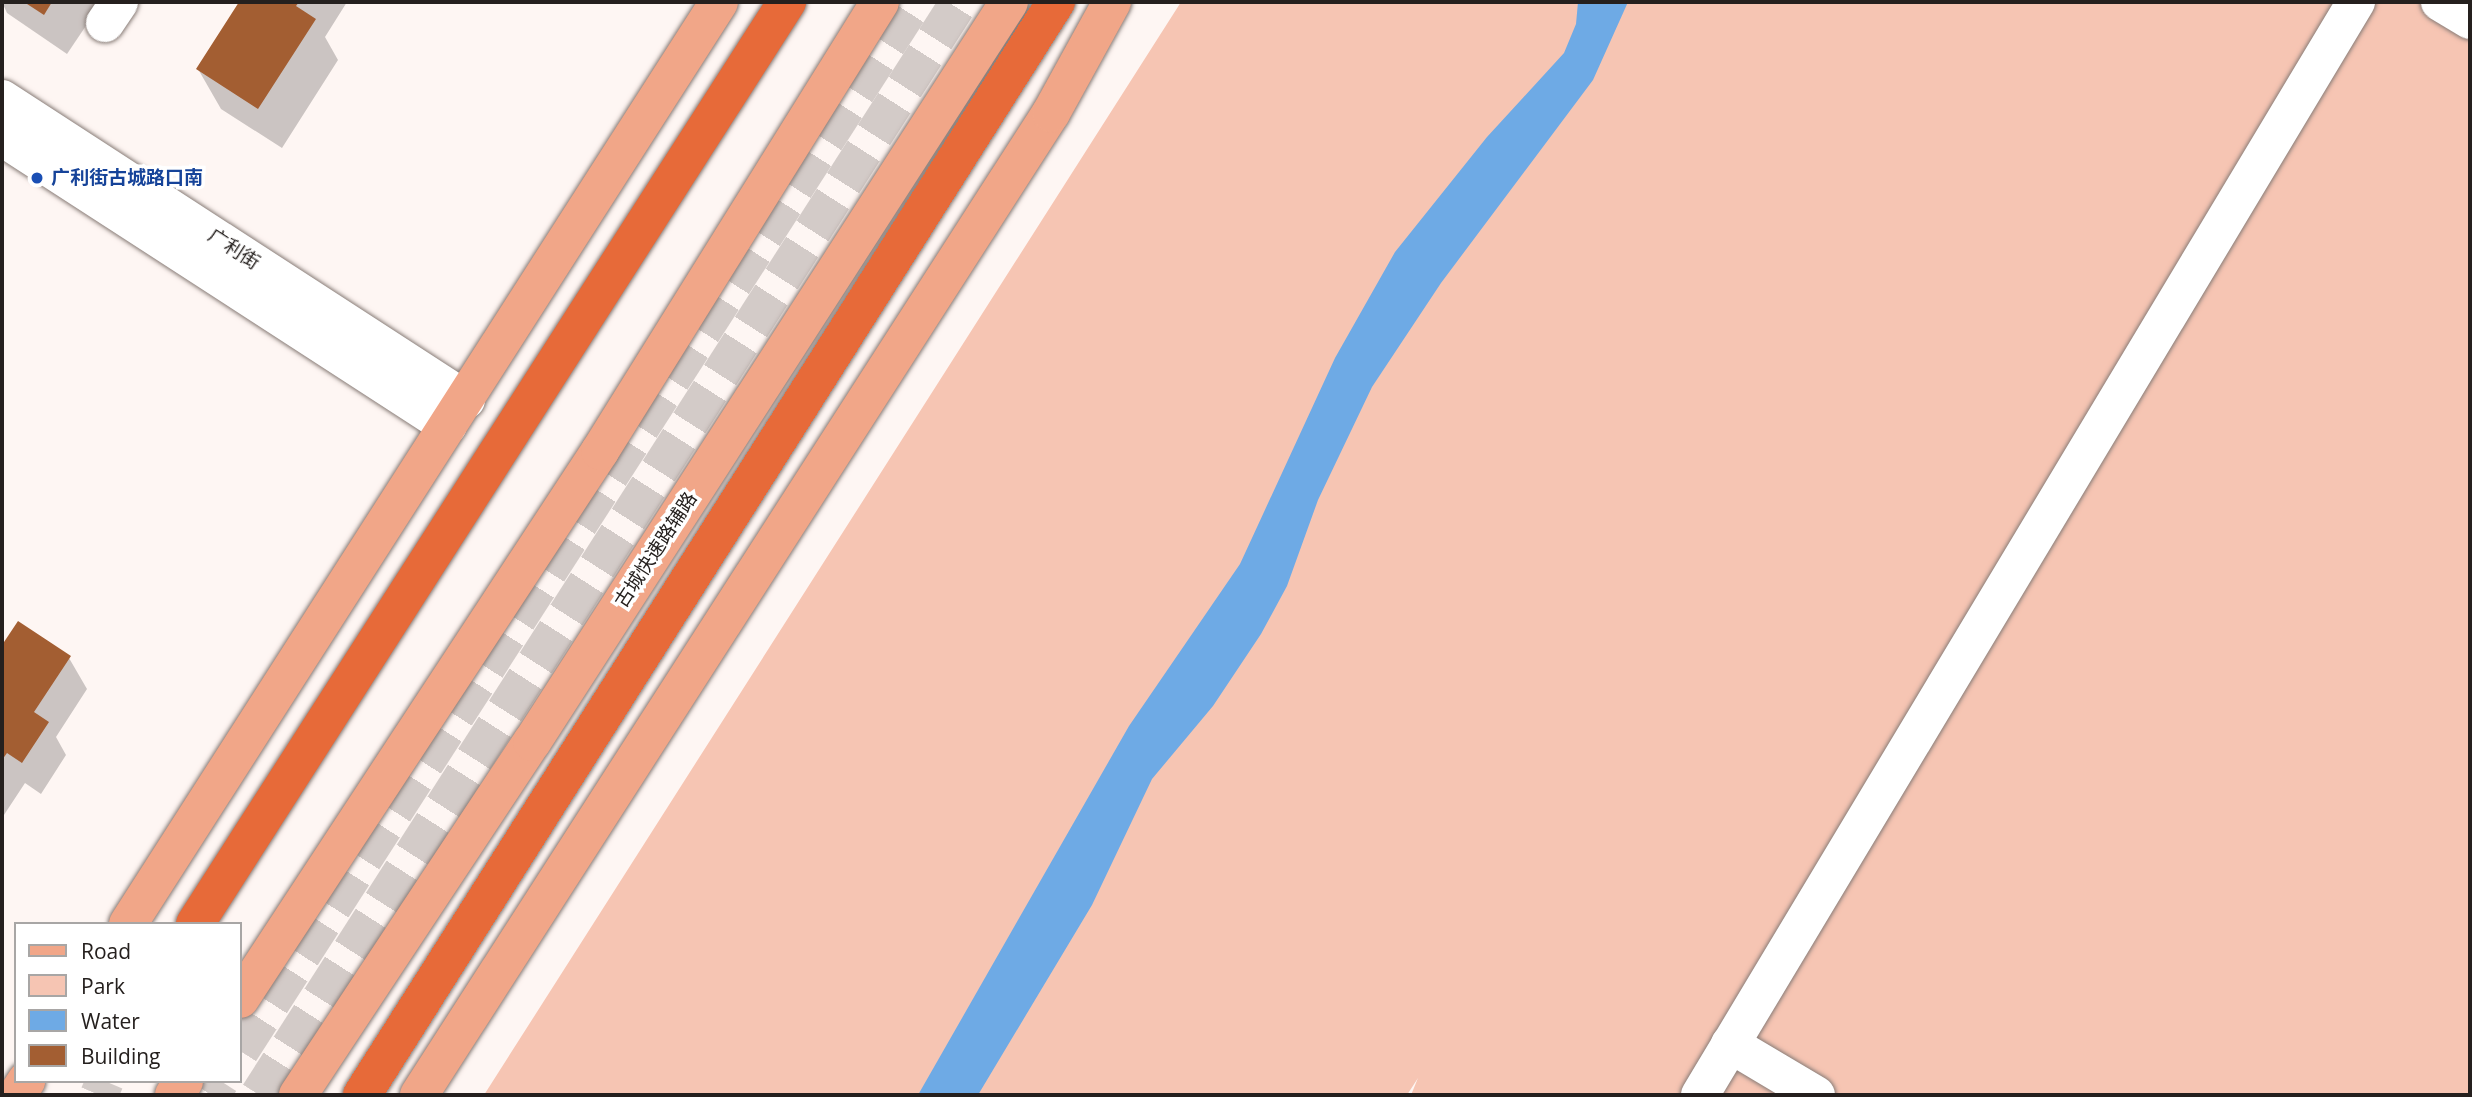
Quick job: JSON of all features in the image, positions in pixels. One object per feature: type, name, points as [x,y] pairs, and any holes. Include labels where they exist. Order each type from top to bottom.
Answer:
[{"type":"highway","points":[[196,922],[788,2]]},
{"type":"highway","points":[[362,1095],[1056,2]]},
{"type":"main road","points":[[129,922],[719,2]]},
{"type":"main road","points":[[242,996],[600,451],[880,2]]},
{"type":"main road","name":"古城快速路辅路","points":[[298,1095],[540,730],[1009,2]]},
{"type":"main road","points":[[419,1095],[1043,124],[1112,2]]},
{"type":"street","points":[[1700,1095],[2356,2]]},
{"type":"street","points":[[2440,2],[2470,20]]},
{"type":"street","name":"广利街","points":[[2,99],[457,413]]},
{"type":"street","name":"广利街","points":[[2,137],[457,413]]},
{"type":"street","points":[[1730,1044],[1816,1095]]},
{"type":"green space","points":[[1181,2],[2470,2],[2470,1095],[1411,1095],[1418,1078],[1407,1095],[484,1095]]},
{"type":"water","points":[[1578,2],[1628,2],[1593,80],[1441,283],[1372,387],[1318,500],[1287,586],[1261,634],[1213,706],[1152,779],[1092,905],[978,1095],[918,1095],[1129,726],[1240,564],[1335,358],[1395,252],[1487,137],[1564,53],[1576,24]]},
{"type":"building","points":[[24,2],[52,2],[44,15]]},
{"type":"building","points":[[239,2],[299,2],[296,6],[316,19],[258,109],[196,69]]},
{"type":"building","points":[[18,621],[71,656],[34,712],[49,722],[22,763],[7,753],[2,760],[2,645]]},
{"type":"tunnel","points":[[242,1048],[914,2]]},
{"type":"tunnel","points":[[259,1095],[959,2]]},
{"type":"tunnel","points":[[99,1095],[104,1083]]},
{"type":"tunnel","points":[[211,1095],[219,1083]]},
{"type":"place","name":"广利街古城路口南","points":[[37,178]]}]
